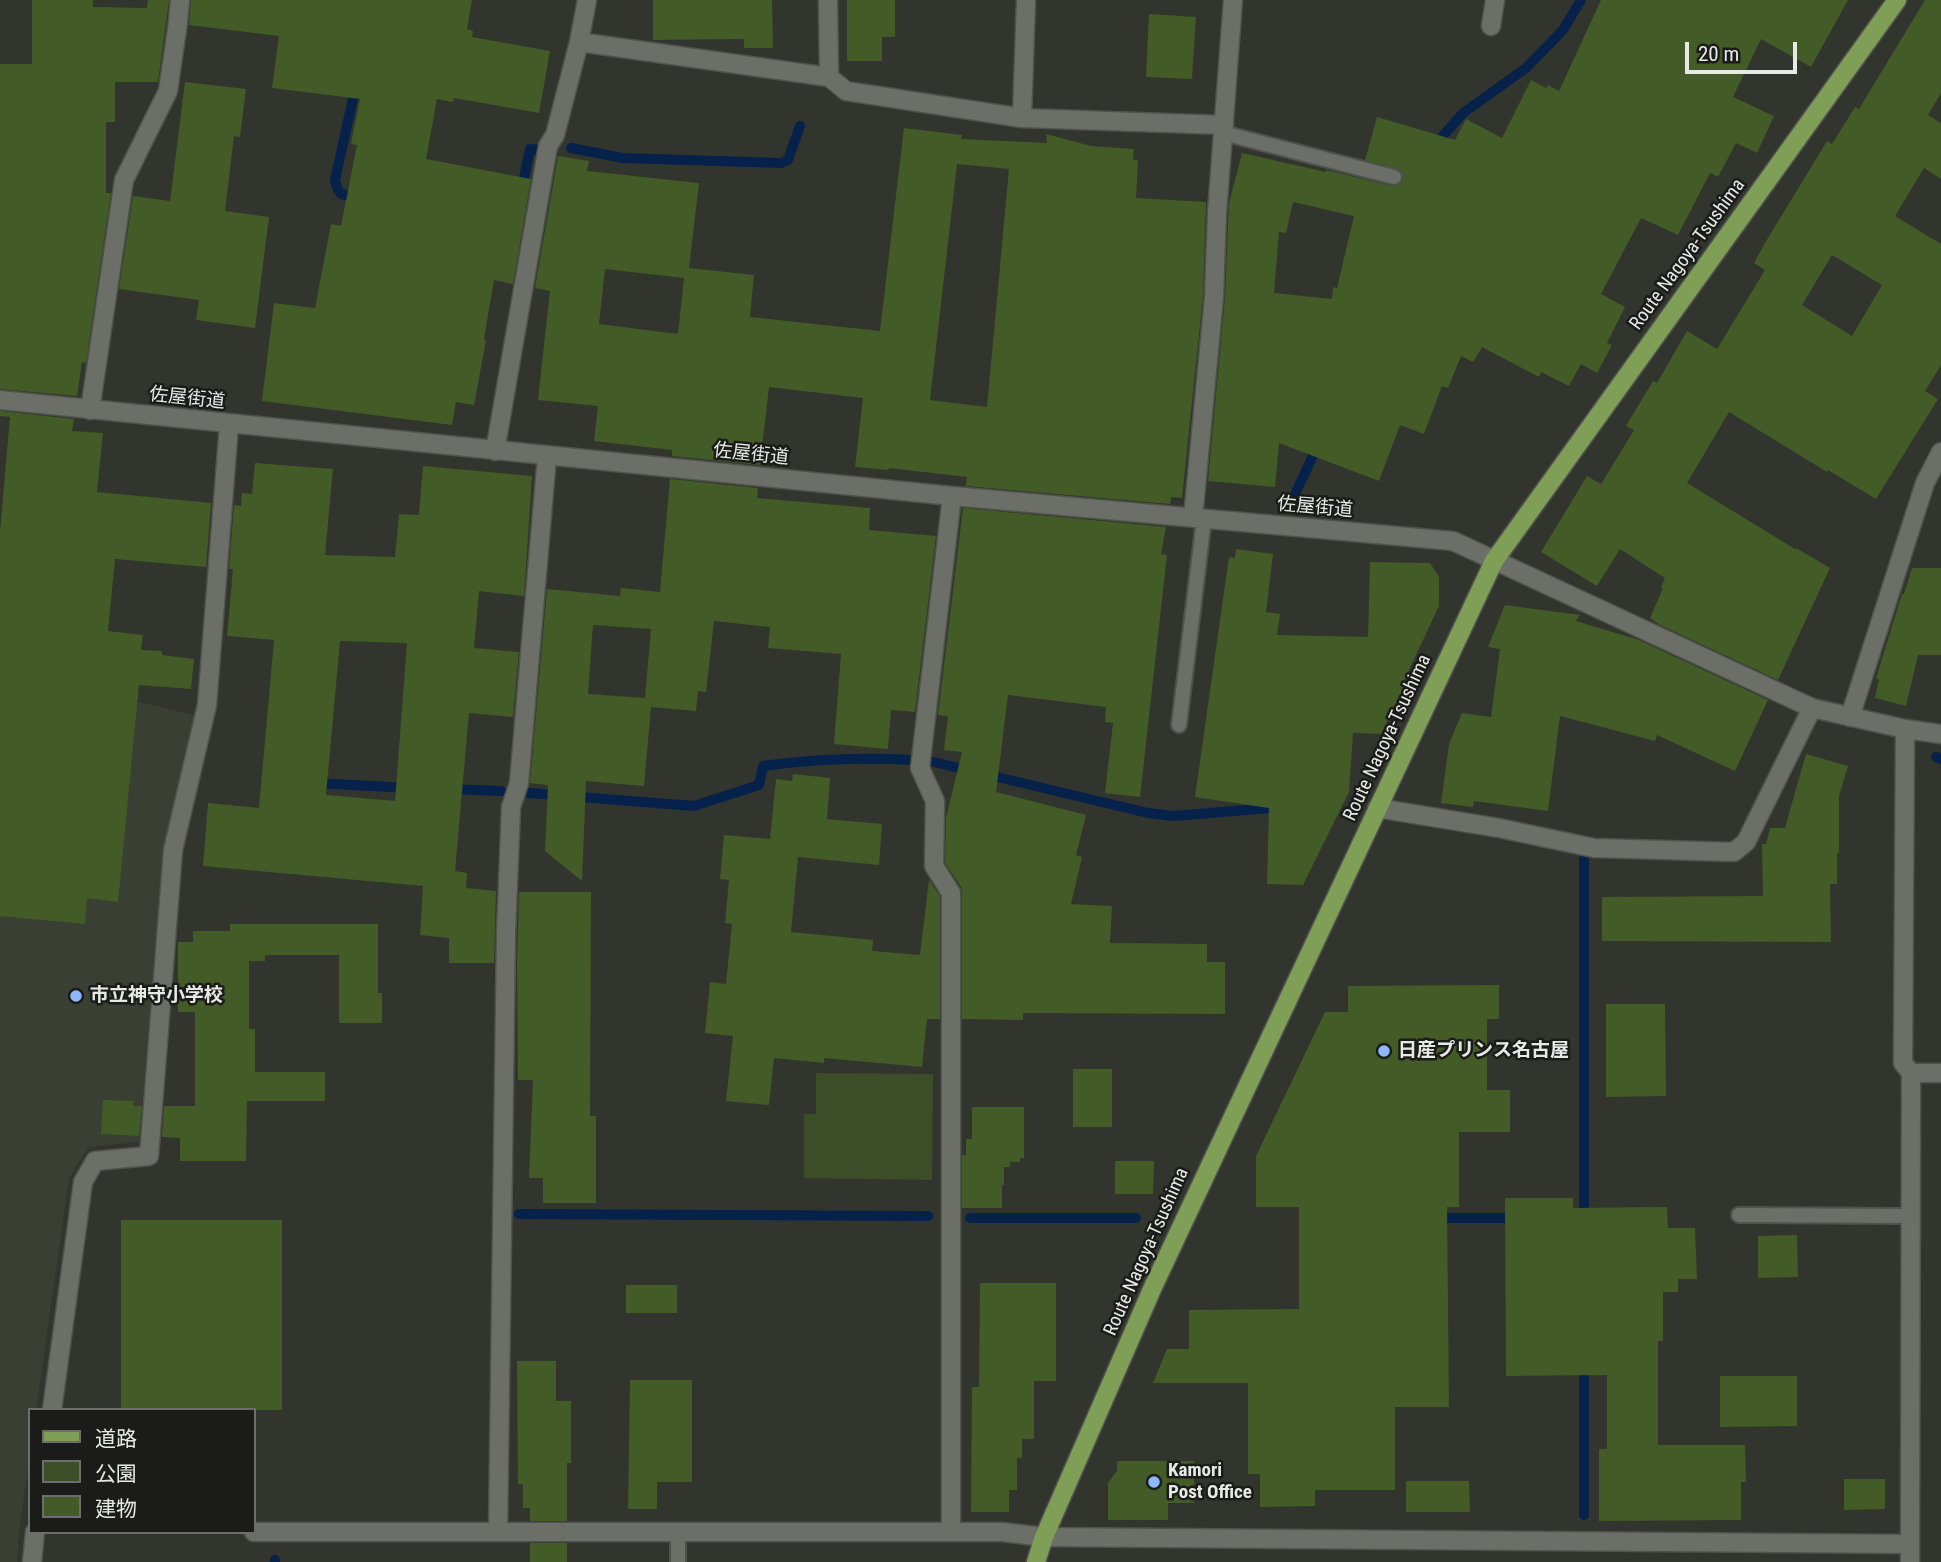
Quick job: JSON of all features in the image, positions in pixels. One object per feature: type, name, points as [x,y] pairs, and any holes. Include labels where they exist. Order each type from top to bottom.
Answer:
[{"type":"main road","name":"Route Nagoya-Tsushima","points":[[1035,1562],[1153,1287],[1494,561],[1897,0]]},
{"type":"street","points":[[90,410],[124,180],[167,91],[180,0]]},
{"type":"street","points":[[495,451],[548,146],[555,135],[587,0]]},
{"type":"street","points":[[828,0],[829,77]]},
{"type":"street","points":[[1022,118],[1026,0]]},
{"type":"street","points":[[1198,518],[1233,0]]},
{"type":"street","points":[[1491,26],[1495,0]]},
{"type":"street","points":[[579,42],[829,77],[846,91],[1022,118],[1223,129]]},
{"type":"street","name":"佐屋街道","points":[[0,400],[952,496],[1453,541],[1812,708],[1905,729],[1941,734]]},
{"type":"street","points":[[52,1408],[83,1182],[95,1161],[149,1156],[173,850],[207,705],[229,425]]},
{"type":"street","points":[[1850,717],[1925,483],[1941,452]]},
{"type":"street","points":[[498,1532],[506,934],[511,807],[519,783],[547,456]]},
{"type":"street","points":[[951,1532],[951,893],[934,866],[935,801],[920,768],[952,496]]},
{"type":"street","points":[[1377,808],[1499,828],[1594,848],[1734,852],[1746,842],[1812,708]]},
{"type":"street","points":[[1905,729],[1903,1063],[1911,1073],[1910,1562]]},
{"type":"street","points":[[1911,1073],[1941,1073]]},
{"type":"street","points":[[256,1532],[1002,1532],[1044,1537],[1910,1544]]},
{"type":"street","points":[[32,1562],[35,1534]]},
{"type":"lane","points":[[1223,129],[1394,177]]},
{"type":"lane","points":[[1179,725],[1198,518]]},
{"type":"lane","points":[[1739,1215],[1911,1216]]},
{"type":"lane","points":[[678,1532],[678,1562]]},
{"type":"shaded area","name":"市立神守小学校","points":[[0,685],[87,693],[197,716],[163,850],[139,1142],[89,1147],[69,1178],[36,1408],[28,1408],[28,1469],[17,1562],[0,1562]]},
{"type":"green space","points":[[816,1073],[933,1074],[932,1180],[804,1178],[804,1114],[816,1114]]},
{"type":"building","points":[[32,0],[93,0],[93,7],[147,8],[148,0],[169,0],[158,82],[115,82],[115,122],[106,122],[106,193],[111,193],[86,363],[82,362],[77,396],[0,389],[0,64],[32,64]]},
{"type":"building","points":[[191,0],[472,0],[467,29],[473,31],[472,37],[550,51],[539,113],[454,98],[453,102],[437,99],[426,159],[531,179],[513,284],[494,280],[474,405],[456,402],[452,425],[262,401],[274,303],[315,308],[331,224],[341,226],[357,145],[351,144],[360,99],[272,88],[279,36],[189,25]]},
{"type":"building","points":[[653,0],[772,0],[773,48],[744,48],[744,39],[653,40]]},
{"type":"building","points":[[847,0],[895,0],[895,37],[882,37],[882,61],[847,61]]},
{"type":"building","points":[[1601,0],[1848,0],[1811,67],[1761,39],[1733,97],[1774,116],[1757,153],[1736,143],[1718,177],[1710,173],[1678,235],[1641,218],[1601,294],[1625,307],[1607,343],[1612,345],[1597,373],[1581,364],[1569,386],[1541,372],[1539,377],[1482,347],[1473,362],[1461,356],[1448,388],[1442,386],[1424,434],[1400,425],[1379,481],[1279,443],[1275,487],[1208,481],[1225,298],[1229,203],[1242,153],[1397,186],[1403,179],[1400,170],[1365,160],[1377,117],[1455,140],[1466,119],[1502,138],[1531,80],[1559,91]],"holes":[[[1293,202],[1354,216],[1337,288],[1333,287],[1332,299],[1274,293],[1279,232],[1286,233]]]},
{"type":"building","points":[[1925,0],[1941,0],[1941,93],[1928,115],[1941,123],[1941,179],[1924,168],[1895,216],[1941,244],[1941,365],[1925,391],[1938,399],[1876,499],[1729,412],[1687,483],[1830,568],[1778,680],[1650,618],[1665,578],[1620,549],[1597,586],[1541,552],[1587,476],[1601,484],[1634,430],[1626,426],[1653,381],[1657,383],[1687,331],[1717,349],[1765,270],[1754,263],[1765,243],[1827,141],[1832,144],[1855,107],[1859,109]],"holes":[[[1832,255],[1882,285],[1852,336],[1802,305]]]},
{"type":"building","points":[[1149,14],[1196,17],[1192,79],[1146,77]]},
{"type":"building","points":[[185,82],[246,89],[240,137],[234,136],[225,211],[269,217],[255,328],[196,320],[199,300],[119,289],[133,196],[170,201]]},
{"type":"building","points":[[904,128],[962,135],[961,139],[1047,143],[1046,134],[1091,146],[1134,149],[1133,160],[1138,160],[1136,198],[1206,202],[1203,296],[1182,498],[1171,497],[1170,504],[966,486],[967,477],[855,467],[863,398],[769,387],[760,465],[672,456],[672,450],[594,441],[598,406],[538,400],[550,291],[535,288],[558,156],[589,161],[587,171],[699,183],[689,268],[754,275],[750,317],[880,331]],"holes":[[[957,164],[1009,169],[987,407],[930,400]],[[605,269],[684,278],[678,334],[599,324]]]},
{"type":"building","points":[[0,411],[74,419],[72,431],[103,433],[97,492],[211,503],[206,567],[115,559],[108,631],[143,635],[141,650],[162,651],[162,655],[194,659],[191,689],[139,685],[118,902],[87,898],[85,924],[0,916],[0,532],[10,417],[0,416]]},
{"type":"building","points":[[255,463],[333,469],[325,555],[395,557],[399,514],[419,515],[423,466],[532,476],[524,596],[479,591],[474,648],[519,652],[513,717],[469,713],[455,871],[467,873],[466,888],[496,891],[494,963],[449,963],[449,938],[420,935],[423,886],[203,866],[208,803],[259,808],[274,640],[227,636],[233,569],[229,569],[234,505],[241,506],[242,493],[252,494]],"holes":[[[340,641],[407,643],[395,801],[326,795]]]},
{"type":"building","points":[[670,479],[758,488],[757,498],[870,508],[869,530],[936,536],[915,712],[891,710],[888,749],[834,744],[841,654],[768,648],[770,627],[714,621],[706,692],[698,691],[696,711],[651,707],[644,786],[586,781],[582,881],[545,851],[548,785],[530,783],[547,589],[620,596],[621,588],[660,592]],"holes":[[[593,625],[651,629],[645,698],[588,694]]]},
{"type":"building","points":[[963,508],[1166,527],[1161,554],[1167,555],[1140,797],[1105,793],[1113,723],[1105,722],[1106,707],[1008,695],[996,792],[1086,815],[1076,855],[1082,857],[1071,904],[1112,906],[1110,943],[1207,944],[1207,962],[1225,962],[1225,1014],[1023,1013],[1023,1020],[962,1019],[962,893],[945,863],[946,818],[962,752],[944,750],[948,716],[938,715]]},
{"type":"building","points":[[1236,549],[1273,554],[1266,612],[1280,614],[1277,635],[1368,637],[1370,562],[1430,563],[1439,577],[1439,606],[1381,734],[1353,733],[1349,792],[1303,885],[1267,884],[1269,808],[1195,797],[1229,557],[1235,558]]},
{"type":"building","points":[[1912,568],[1941,568],[1941,655],[1918,655],[1906,706],[1875,698],[1879,680],[1876,678]]},
{"type":"building","points":[[1505,605],[1580,615],[1576,621],[1639,640],[1768,700],[1735,771],[1657,735],[1655,741],[1560,716],[1548,811],[1474,801],[1473,807],[1441,803],[1449,744],[1462,713],[1491,717],[1500,649],[1488,647]]},
{"type":"building","points":[[1806,754],[1848,766],[1839,796],[1837,884],[1830,884],[1831,942],[1602,941],[1602,897],[1763,896],[1762,844],[1766,844],[1770,828],[1785,828]]},
{"type":"building","points":[[793,774],[830,778],[827,819],[882,824],[879,865],[798,857],[791,932],[873,940],[872,951],[920,955],[929,880],[940,896],[940,1019],[927,1019],[922,1067],[824,1058],[824,1063],[774,1058],[769,1105],[726,1101],[733,1036],[705,1033],[710,982],[726,984],[732,924],[725,923],[729,880],[720,879],[724,835],[770,839],[776,779],[792,781]]},
{"type":"building","points":[[519,892],[591,892],[590,1116],[596,1116],[596,1203],[543,1203],[543,1178],[529,1178],[533,1080],[518,1080]]},
{"type":"building","points":[[230,924],[378,924],[378,993],[382,993],[382,1023],[339,1023],[339,955],[265,955],[265,961],[249,961],[249,1029],[255,1029],[255,1072],[325,1072],[325,1101],[247,1101],[246,1161],[180,1161],[180,1138],[162,1137],[164,1106],[195,1106],[195,1012],[178,1012],[178,942],[193,942],[193,931],[230,931]]},
{"type":"building","points":[[1499,985],[1499,1019],[1487,1019],[1487,1090],[1510,1090],[1510,1132],[1459,1132],[1459,1207],[1447,1207],[1449,1407],[1395,1407],[1395,1490],[1315,1490],[1315,1506],[1260,1507],[1260,1474],[1248,1474],[1248,1383],[1153,1383],[1167,1349],[1189,1349],[1189,1310],[1299,1309],[1299,1207],[1256,1207],[1256,1156],[1325,1012],[1348,1012],[1348,986]]},
{"type":"building","points":[[1606,1004],[1665,1004],[1666,1096],[1606,1097]]},
{"type":"building","points":[[1073,1069],[1112,1069],[1112,1127],[1073,1127]]},
{"type":"building","points":[[103,1100],[133,1101],[133,1106],[142,1106],[139,1136],[101,1134]]},
{"type":"building","points":[[972,1107],[1024,1107],[1024,1158],[1020,1158],[1020,1162],[1010,1162],[1010,1167],[1004,1167],[1002,1208],[962,1208],[962,1155],[966,1155],[966,1139],[972,1139]]},
{"type":"building","points":[[1115,1161],[1154,1161],[1153,1194],[1115,1194]]},
{"type":"building","points":[[1505,1198],[1573,1198],[1573,1208],[1667,1207],[1668,1228],[1695,1228],[1697,1279],[1678,1279],[1678,1292],[1663,1292],[1663,1341],[1658,1341],[1658,1445],[1745,1445],[1746,1482],[1741,1482],[1741,1520],[1599,1521],[1599,1449],[1607,1449],[1607,1375],[1506,1376]]},
{"type":"building","points":[[121,1220],[282,1220],[282,1410],[121,1408]]},
{"type":"building","points":[[1797,1235],[1798,1277],[1758,1278],[1758,1236]]},
{"type":"building","points":[[980,1283],[1056,1283],[1056,1381],[1034,1381],[1034,1439],[1022,1439],[1022,1458],[1017,1458],[1017,1490],[1009,1490],[1009,1512],[971,1512],[972,1387],[979,1387]]},
{"type":"building","points":[[626,1285],[677,1285],[677,1313],[626,1313]]},
{"type":"building","points":[[517,1361],[556,1361],[556,1401],[571,1401],[567,1521],[530,1521],[530,1508],[523,1508],[523,1484],[518,1484]]},
{"type":"building","points":[[1720,1376],[1797,1376],[1797,1426],[1720,1427]]},
{"type":"building","points":[[630,1380],[692,1380],[692,1482],[657,1482],[657,1509],[628,1509]]},
{"type":"building","points":[[1117,1461],[1194,1461],[1194,1503],[1168,1503],[1168,1520],[1108,1520],[1108,1483],[1117,1471]]},
{"type":"building","points":[[1844,1479],[1885,1479],[1885,1509],[1844,1510]]},
{"type":"building","points":[[1406,1481],[1469,1481],[1470,1512],[1406,1512]]},
{"type":"building","points":[[530,1543],[567,1543],[567,1562],[530,1562]]},
{"type":"waterway","points":[[1435,145],[1463,113],[1526,68],[1563,30],[1581,0]]},
{"type":"waterway","points":[[356,85],[335,180],[341,194],[359,198]]},
{"type":"waterway","points":[[571,148],[623,158],[781,163],[788,160],[800,126]]},
{"type":"waterway","points":[[521,192],[530,149],[538,150]]},
{"type":"waterway","points":[[1295,505],[1296,492],[1319,443]]},
{"type":"waterway","points":[[1936,757],[1941,759]]},
{"type":"waterway","points":[[529,793],[694,806],[759,785],[763,766],[837,759],[912,760]]},
{"type":"waterway","points":[[934,762],[1148,813],[1174,816],[1282,807]]},
{"type":"waterway","points":[[314,783],[410,788]]},
{"type":"waterway","points":[[450,789],[501,791]]},
{"type":"waterway","points":[[1584,859],[1584,1222]]},
{"type":"waterway","points":[[519,1214],[928,1216]]},
{"type":"waterway","points":[[970,1218],[1136,1218]]},
{"type":"waterway","points":[[1436,1218],[1517,1218]]},
{"type":"waterway","points":[[1584,1361],[1584,1515]]},
{"type":"place","name":"市立神守小学校","points":[[76,996]]},
{"type":"place","name":"日産プリンス名古屋","points":[[1384,1051]]},
{"type":"place","name":"Kamori Post Office","points":[[1154,1482]]}]
